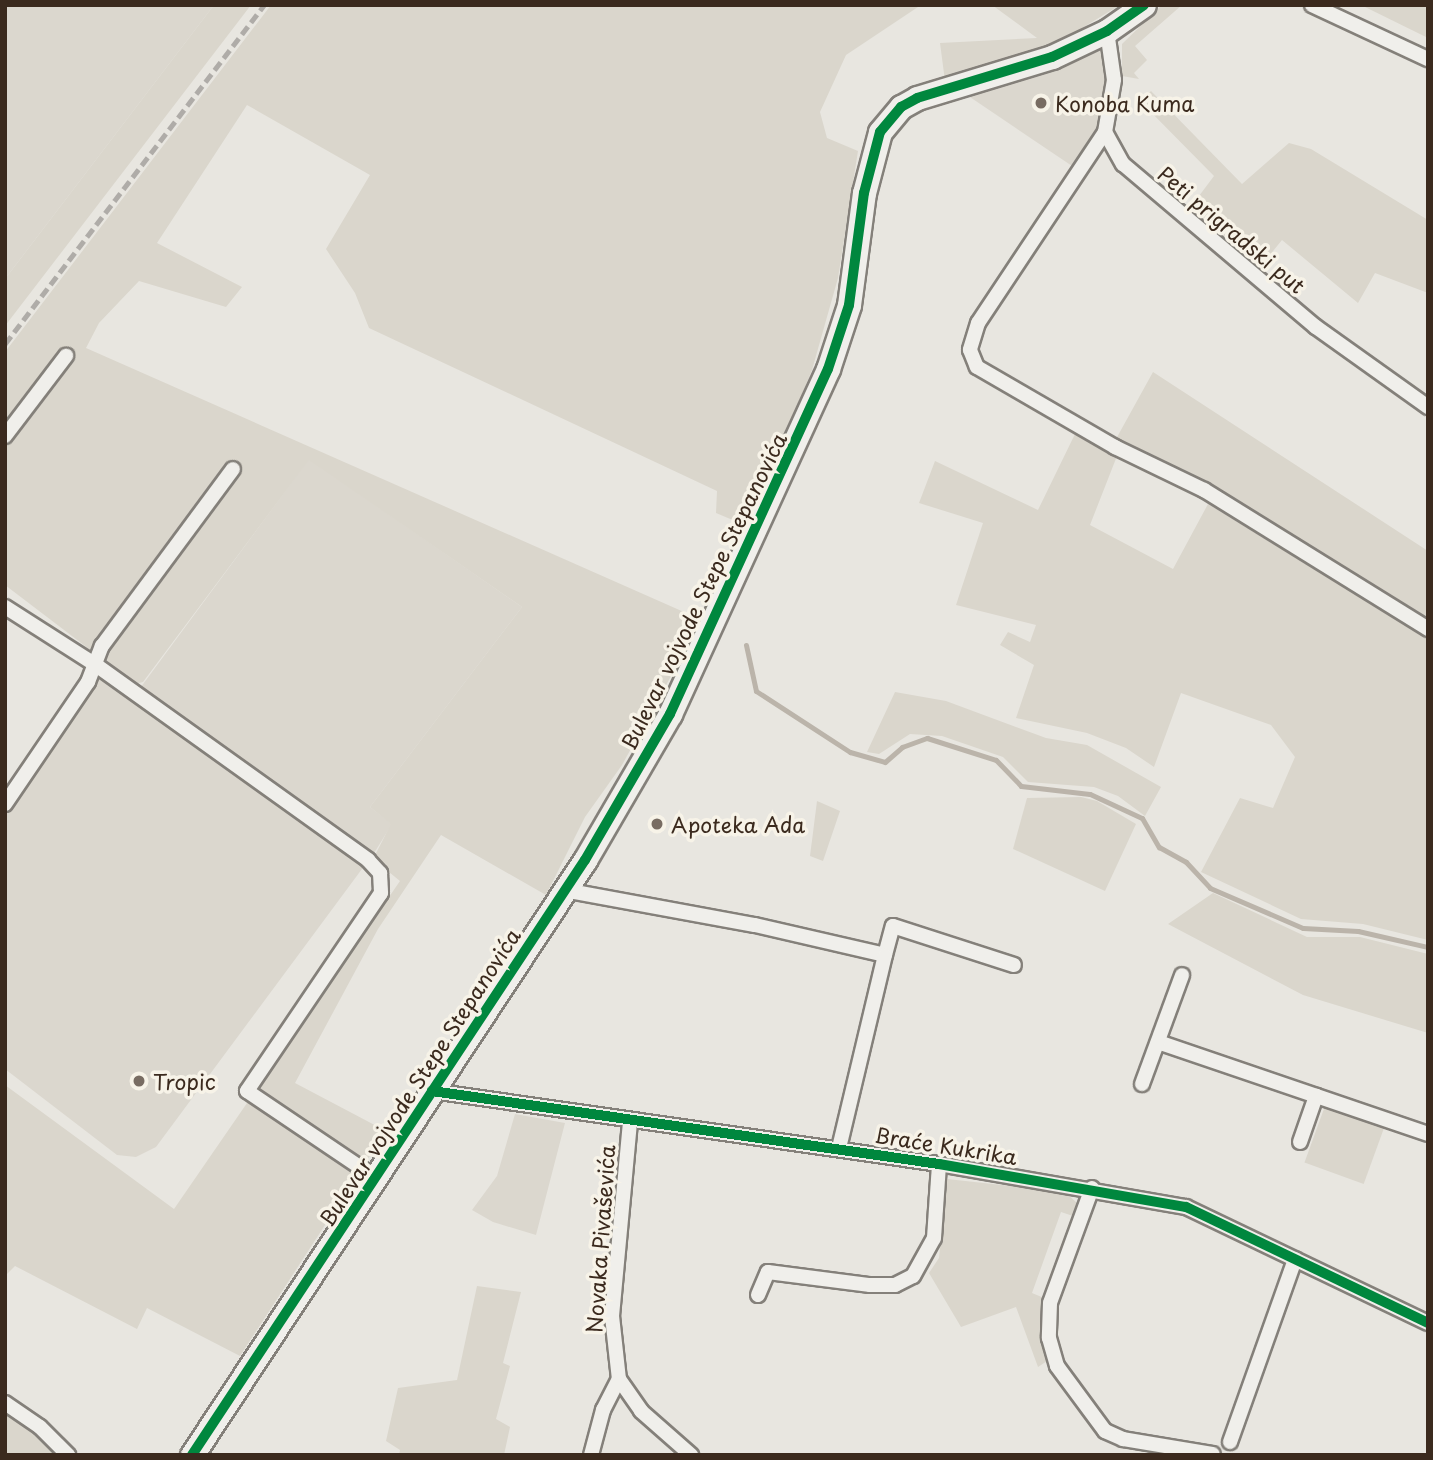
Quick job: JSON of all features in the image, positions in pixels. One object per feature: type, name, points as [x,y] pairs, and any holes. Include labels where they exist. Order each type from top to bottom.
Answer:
[{"type":"main road","name":"Bulevar vojvode Stepe Stepanovića","points":[[192,1455],[564,890],[670,714],[818,394],[849,305],[864,194],[880,132],[895,113],[917,98],[1052,57],[1107,31],[1144,5]]},
{"type":"street","points":[[1312,5],[1428,58]]},
{"type":"street","points":[[1107,31],[1114,80],[1105,132],[978,323],[970,351],[977,368],[1115,447],[1204,490],[1428,629]]},
{"type":"street","name":"Peti prigradski put","points":[[1105,132],[1124,164],[1145,184],[1316,327],[1428,407]]},
{"type":"street","points":[[5,436],[66,356]]},
{"type":"street","points":[[5,804],[96,665],[102,646],[233,469]]},
{"type":"street","points":[[5,607],[96,665],[368,860],[380,873],[381,893],[247,1091],[376,1178]]},
{"type":"street","points":[[564,890],[885,956]]},
{"type":"street","points":[[839,1149],[893,926],[1014,965]]},
{"type":"street","points":[[1142,1084],[1182,975]]},
{"type":"street","points":[[1158,1042],[1428,1134]]},
{"type":"street","name":"Braće Kukrika","points":[[432,1091],[1092,1188],[1202,1212],[1428,1323]]},
{"type":"street","points":[[1300,1142],[1316,1096]]},
{"type":"street","name":"Novaka Pivaševića","points":[[629,1122],[612,1316],[619,1379],[642,1411],[691,1455]]},
{"type":"street","points":[[758,1295],[768,1272],[870,1285],[895,1285],[913,1276],[934,1238],[939,1164]]},
{"type":"street","points":[[1092,1188],[1050,1303],[1049,1338],[1057,1366],[1105,1431],[1123,1438],[1213,1454]]},
{"type":"street","points":[[1230,1442],[1295,1259]]},
{"type":"street","points":[[591,1455],[603,1410],[619,1379]]},
{"type":"street","points":[[5,1403],[40,1427],[68,1455]]},
{"type":"shaded area","points":[[5,5],[214,5],[5,279]]},
{"type":"shaded area","points":[[214,5],[251,5],[5,326],[5,279]]},
{"type":"shaded area","points":[[271,5],[921,5],[846,55],[820,112],[827,138],[858,151],[838,278],[812,370],[747,526],[716,513],[717,491],[369,328],[355,293],[326,249],[370,175],[247,105],[157,243],[242,287],[226,307],[139,281],[99,323],[86,348],[702,620],[622,765],[585,817],[546,895],[441,835],[378,929],[295,1083],[386,1131],[240,1356],[147,1308],[137,1329],[15,1266],[5,1276],[5,1085],[174,1209],[400,881],[373,859],[391,824],[370,807],[522,607],[309,460],[143,682],[135,684],[5,585],[5,352]]},
{"type":"shaded area","points":[[992,5],[1120,5],[1064,39],[1008,64],[945,81],[940,43],[1037,38]]},
{"type":"shaded area","points":[[1162,5],[1182,5],[1135,46],[1147,60],[1134,73],[1139,79],[1122,76],[1122,44]]},
{"type":"shaded area","points":[[1361,5],[1428,5],[1428,38]]},
{"type":"shaded area","points":[[1105,43],[1111,75],[1100,131],[1075,168],[961,91]]},
{"type":"shaded area","points":[[1151,91],[1242,184],[1289,143],[1311,149],[1428,220],[1428,293],[1375,273],[1358,303],[1282,240],[1255,273],[1187,212],[1214,176],[1140,101]]},
{"type":"shaded area","points":[[1153,372],[1428,551],[1428,618],[1210,484],[1116,439]]},
{"type":"shaded area","points":[[1075,434],[1117,456],[1090,525],[1173,569],[1208,504],[1428,639],[1428,940],[1363,924],[1301,919],[1201,872],[1240,798],[1273,808],[1295,757],[1271,725],[1181,693],[1154,767],[1126,748],[1087,733],[1016,718],[1034,665],[1000,645],[1008,632],[1030,642],[1036,625],[956,605],[983,523],[919,503],[935,461],[1038,510]]},
{"type":"shaded area","points":[[309,459],[522,607],[370,807],[392,824],[376,850],[156,1147],[136,1157],[117,1155],[5,1069],[5,804],[96,665],[135,695]]},
{"type":"shaded area","points":[[895,692],[946,701],[1046,738],[1087,745],[1161,787],[1145,816],[1118,796],[1094,787],[1028,782],[1003,757],[942,736],[910,734],[879,754],[867,752]]},
{"type":"shaded area","points":[[1081,797],[1097,801],[1136,824],[1105,891],[1013,849],[1027,798]]},
{"type":"shaded area","points":[[817,801],[840,811],[823,861],[810,856]]},
{"type":"shaded area","points":[[1213,893],[1307,937],[1360,937],[1428,954],[1428,1033],[1303,995],[1168,924]]},
{"type":"shaded area","points":[[1325,1106],[1384,1128],[1364,1184],[1304,1162]]},
{"type":"shaded area","points":[[515,1114],[565,1123],[536,1235],[493,1222],[472,1210],[497,1176]]},
{"type":"shaded area","points":[[947,1179],[1065,1192],[1077,1203],[1073,1216],[1061,1212],[1032,1293],[1044,1298],[1041,1333],[1047,1361],[1038,1367],[1016,1307],[961,1327],[929,1273],[939,1258]]},
{"type":"shaded area","points":[[477,1286],[521,1292],[503,1363],[510,1366],[496,1419],[510,1427],[504,1455],[399,1455],[400,1450],[386,1441],[398,1388],[457,1380]]},
{"type":"shaded area","points":[[5,1408],[31,1424],[59,1455],[5,1455]]},
{"type":"waterway","points":[[746,645],[756,691],[850,752],[885,762],[902,747],[927,738],[996,760],[1021,786],[1090,794],[1142,818],[1159,847],[1186,862],[1210,888],[1303,928],[1358,931],[1428,947]]},
{"type":"railway","points":[[5,344],[264,5]]},
{"type":"cycle path","points":[[192,1455],[585,860],[670,714],[828,369],[849,305],[864,193],[880,132],[901,107],[917,98],[1052,57],[1107,31],[1144,5]]},
{"type":"cycle path","points":[[432,1091],[939,1164],[1186,1207],[1428,1323]]},
{"type":"place","name":"Konoba Kuma","points":[[1041,103]]},
{"type":"place","name":"Apoteka Ada","points":[[657,824]]},
{"type":"place","name":"Tropic","points":[[139,1081]]}]
